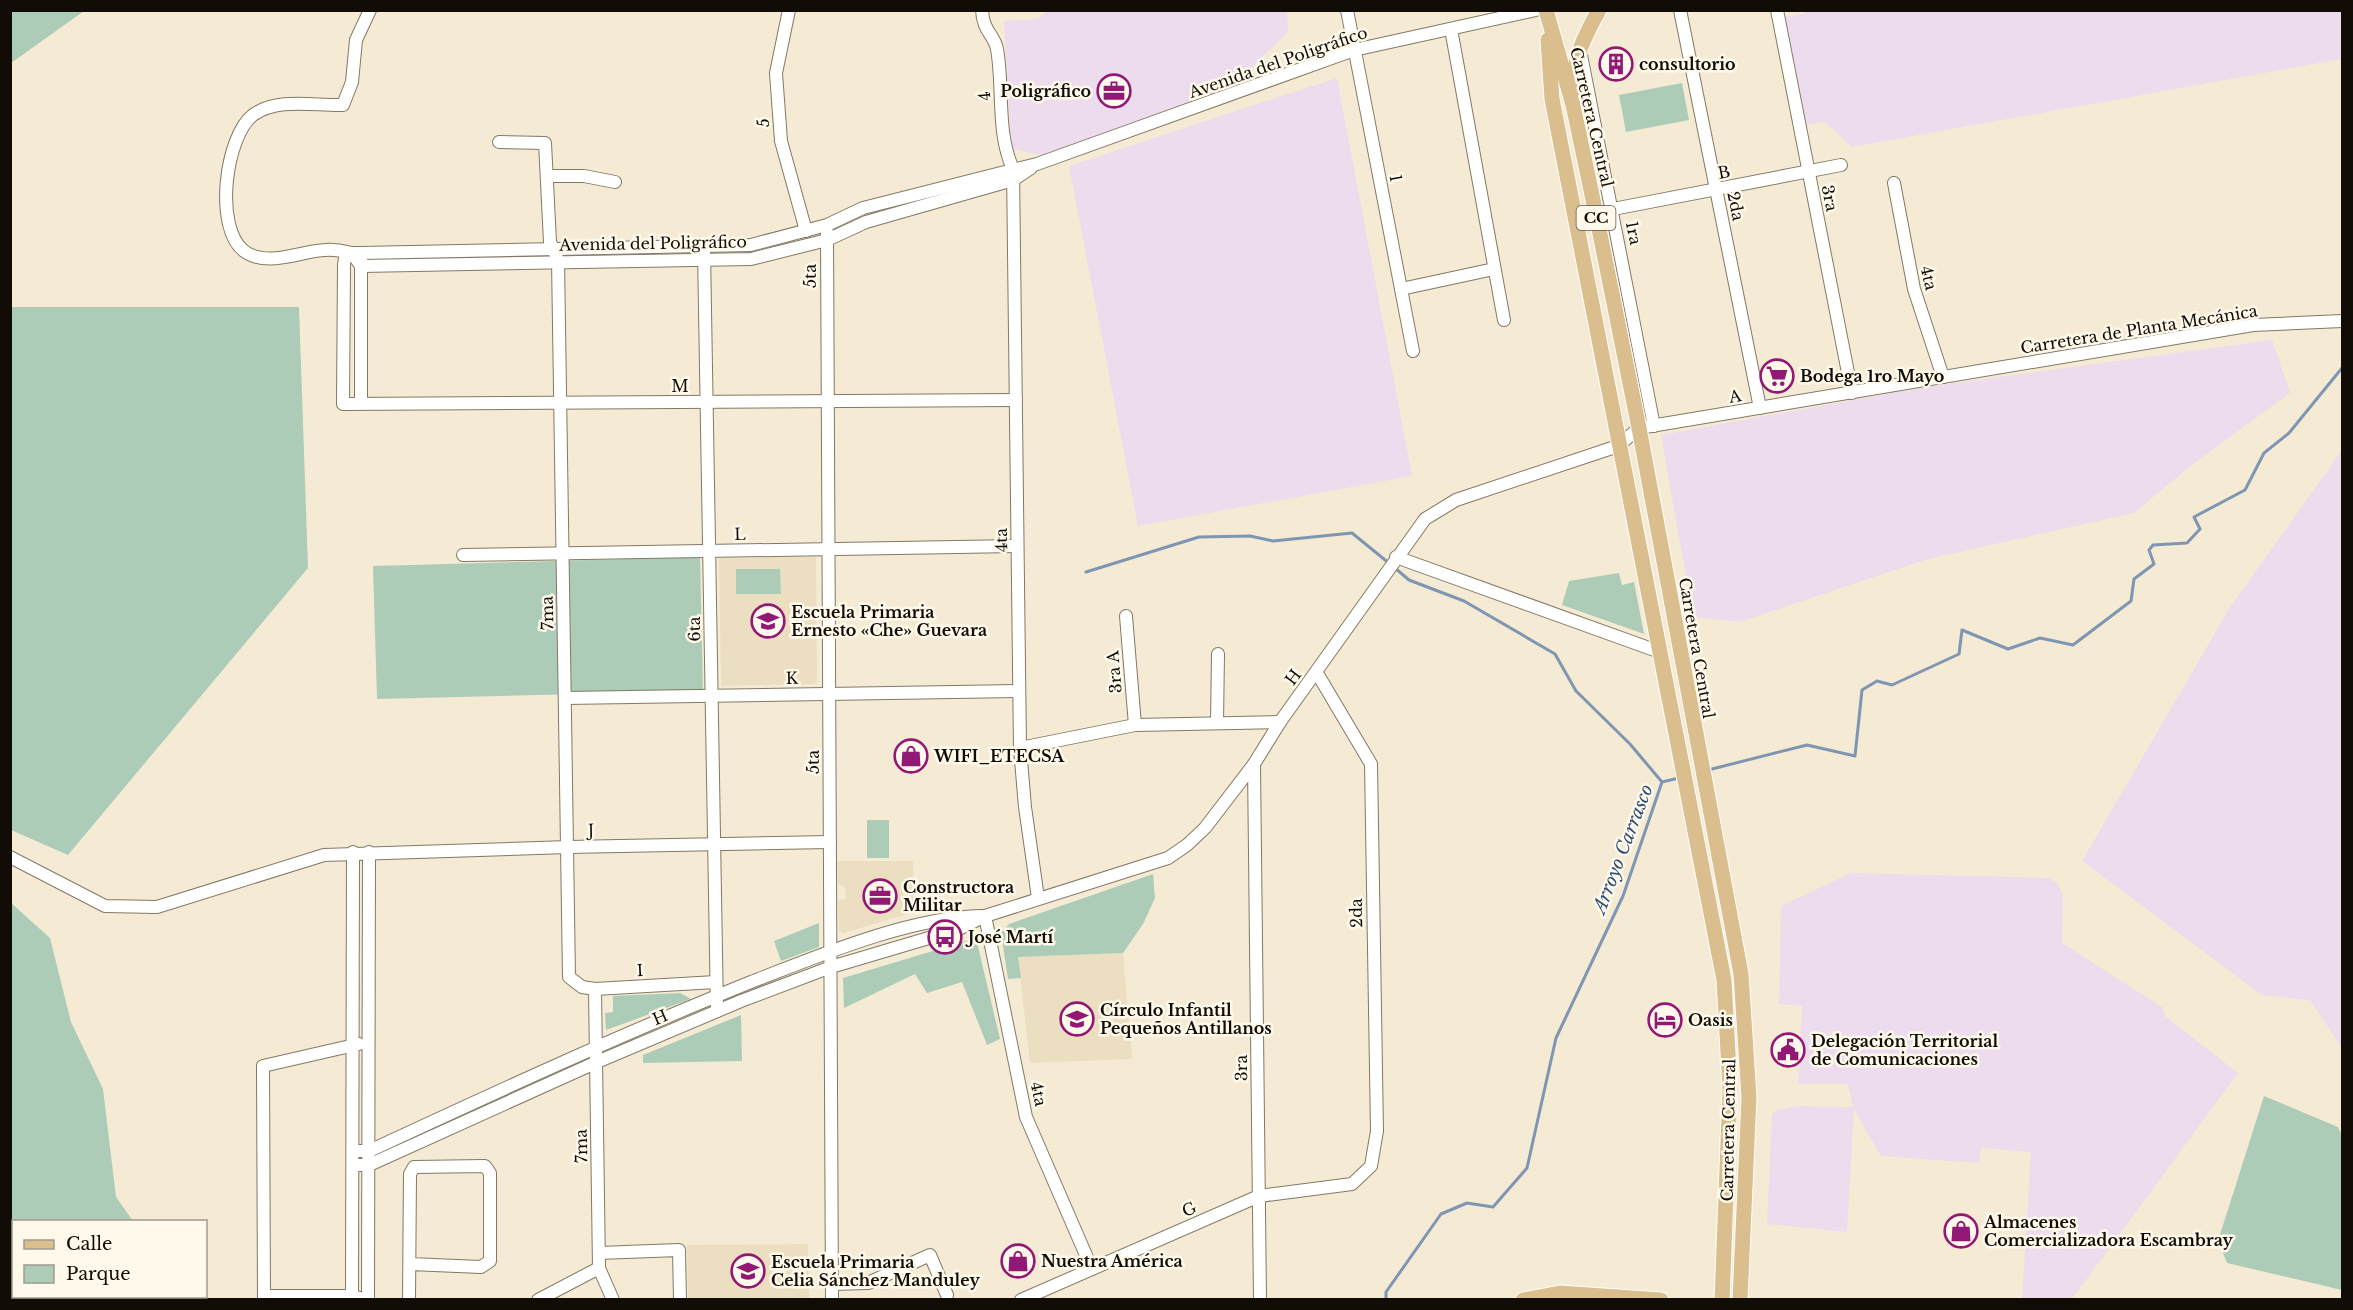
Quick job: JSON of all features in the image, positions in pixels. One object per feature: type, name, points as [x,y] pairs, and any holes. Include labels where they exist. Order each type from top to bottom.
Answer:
[{"type":"main road","name":"Carretera Central","points":[[1546,10],[1573,105],[1646,427],[1699,758],[1741,974],[1749,1097],[1740,1299]]},
{"type":"main road","name":"Carretera Central","points":[[1546,10],[1552,99],[1724,980],[1730,1089],[1722,1299]]},
{"type":"main road","points":[[1573,105],[1573,72],[1579,46],[1599,10]]},
{"type":"main road","points":[[1730,1089],[1749,1097]]},
{"type":"main road","points":[[1523,1299],[1560,1293],[1661,1299]]},
{"type":"street","name":"Avenida del Poligráfico","points":[[370,10],[356,39],[352,82],[343,105],[281,104],[253,116],[236,143],[226,182],[228,225],[243,250],[257,256],[274,258],[324,250],[357,253],[555,255],[704,252],[751,245],[827,225],[863,208],[1013,175]]},
{"type":"street","name":"5","points":[[789,10],[776,73],[781,141],[806,231]]},
{"type":"street","name":"4","points":[[982,10],[982,25],[996,46],[1005,152],[1013,175]]},
{"type":"street","name":"1","points":[[1347,10],[1413,351]]},
{"type":"street","name":"Avenida del Poligráfico","points":[[704,252],[750,259],[827,240],[866,222],[1013,175],[1037,164],[1354,50],[1536,10]]},
{"type":"street","name":"2da","points":[[1680,10],[1760,408]]},
{"type":"street","name":"3ra","points":[[1777,10],[1852,393]]},
{"type":"street","points":[[1451,29],[1504,320]]},
{"type":"street","name":"1ra","points":[[1579,46],[1613,209],[1646,427]]},
{"type":"street","name":"7ma","points":[[499,142],[545,143],[549,176],[549,242],[555,255],[561,403],[569,977]]},
{"type":"street","name":"B","points":[[1613,209],[1841,165]]},
{"type":"street","name":"4ta","points":[[1013,175],[1020,748],[1025,807],[1038,898]]},
{"type":"street","points":[[549,176],[584,176],[615,182]]},
{"type":"street","name":"4ta","points":[[1894,183],[1914,289],[1942,377]]},
{"type":"street","name":"5ta","points":[[827,225],[832,1299]]},
{"type":"street","name":"6ta","points":[[704,252],[717,1011]]},
{"type":"street","points":[[357,253],[361,266],[361,404]]},
{"type":"street","name":"M","points":[[357,253],[345,258],[344,265],[344,404],[1016,400]]},
{"type":"street","name":"Avenida del Poligráfico","points":[[361,266],[555,255]]},
{"type":"street","points":[[1401,289],[1494,269]]},
{"type":"street","name":"Carretera de Planta Mecánica","points":[[1942,377],[2253,325],[2343,321]]},
{"type":"street","name":"A","points":[[1646,427],[1942,377]]},
{"type":"street","points":[[1618,446],[1646,427]]},
{"type":"street","name":"H","points":[[353,1165],[369,1165],[597,1062],[717,1011],[831,967],[959,929],[986,916],[1038,898],[1168,858],[1205,828],[1254,764],[1280,722],[1425,519],[1456,500],[1618,446]]},
{"type":"street","name":"L","points":[[463,555],[1017,546]]},
{"type":"street","points":[[1396,557],[1660,652]]},
{"type":"street","name":"3ra A","points":[[1126,616],[1135,725]]},
{"type":"street","points":[[1217,723],[1218,654]]},
{"type":"street","name":"2da","points":[[1317,673],[1371,764],[1377,1131],[1371,1166]]},
{"type":"street","name":"K","points":[[565,698],[1019,692]]},
{"type":"street","points":[[1020,748],[1135,725],[1280,722]]},
{"type":"street","name":"3ra","points":[[1254,764],[1260,1299]]},
{"type":"street","name":"J","points":[[10,856],[105,906],[157,907],[324,855],[353,852],[830,842]]},
{"type":"street","points":[[352,1298],[353,852]]},
{"type":"street","points":[[369,852],[369,1042],[369,1150],[369,1165],[368,1299],[264,1298],[263,1066],[369,1042]]},
{"type":"street","name":"H","points":[[353,1151],[369,1150],[597,1046],[831,951],[955,916],[986,916]]},
{"type":"street","name":"4ta","points":[[986,916],[1026,1117],[1092,1269]]},
{"type":"street","name":"I","points":[[569,977],[582,987],[595,989],[716,982]]},
{"type":"street","name":"7ma","points":[[595,989],[599,1268],[613,1299]]},
{"type":"street","points":[[409,1299],[410,1174],[414,1167],[484,1166],[490,1173],[490,1261],[481,1267],[410,1264]]},
{"type":"street","name":"G","points":[[1021,1299],[1259,1196],[1352,1184],[1371,1166]]},
{"type":"street","points":[[599,1253],[679,1250],[680,1299]]},
{"type":"street","points":[[832,1284],[868,1283],[930,1256],[947,1295]]},
{"type":"street","points":[[538,1299],[599,1268]]},
{"type":"shaded area","name":"Poligráfico","points":[[1047,10],[1287,10],[1288,32],[1245,74],[1246,81],[1042,155],[1011,149],[1004,21],[1038,19]]},
{"type":"shaded area","points":[[1806,10],[2342,11],[2342,59],[1852,147],[1825,122],[1804,125],[1785,17],[1806,13]]},
{"type":"shaded area","points":[[1337,78],[1412,476],[1138,526],[1069,166]]},
{"type":"shaded area","points":[[2272,340],[2290,393],[2193,464],[2134,513],[1928,559],[1740,622],[1693,617],[1661,435],[1925,387]]},
{"type":"shaded area","points":[[2342,450],[2342,1048],[2310,1000],[2262,995],[2082,861],[2229,609]]},
{"type":"shaded area","name":"Escuela Primaria Ernesto «Che» Guevara","points":[[816,557],[817,684],[721,686],[719,558]]},
{"type":"shaded area","name":"Constructora Militar","points":[[837,861],[913,861],[914,912],[844,933],[839,931],[838,900],[846,899],[845,887],[838,884]]},
{"type":"shaded area","points":[[1851,873],[2049,878],[2058,884],[2063,896],[2062,943],[2162,1007],[2165,1016],[2238,1073],[2072,1299],[2022,1299],[2031,1152],[1981,1148],[1979,1163],[1881,1156],[1854,1109],[1847,1232],[1767,1224],[1772,1115],[1777,1110],[1797,1106],[1853,1107],[1848,1084],[1798,1084],[1802,1006],[1779,1004],[1781,906]]},
{"type":"shaded area","name":"Círculo Infantil Pequeños Antillanos","points":[[1123,953],[1132,1059],[1030,1063],[1018,957]]},
{"type":"shaded area","name":"Escuela Primaria Celia Sánchez Manduley","points":[[808,1244],[809,1299],[688,1298],[687,1245]]},
{"type":"green space","points":[[11,10],[84,10],[84,11],[11,63]]},
{"type":"green space","points":[[1682,83],[1689,120],[1626,132],[1619,95]]},
{"type":"green space","points":[[11,307],[299,307],[308,568],[68,855],[11,830]]},
{"type":"green space","points":[[700,557],[703,691],[377,699],[373,566]]},
{"type":"green space","points":[[736,569],[780,569],[781,594],[736,594]]},
{"type":"green space","points":[[1619,573],[1622,585],[1634,582],[1644,634],[1562,605],[1569,581]]},
{"type":"green space","points":[[867,820],[889,820],[889,858],[867,858]]},
{"type":"green space","points":[[1153,874],[1155,898],[1143,924],[1123,953],[1018,957],[1021,978],[1008,979],[1001,933],[1009,924]]},
{"type":"green space","points":[[10,902],[50,938],[71,1022],[103,1089],[116,1197],[132,1220],[12,1220],[12,1298],[172,1298],[11,1299]]},
{"type":"green space","points":[[819,923],[819,947],[781,961],[774,941]]},
{"type":"green space","points":[[976,938],[1000,1039],[987,1045],[962,982],[927,993],[915,974],[844,1008],[843,978]]},
{"type":"green space","points":[[680,993],[691,999],[606,1030],[605,1013],[613,1012],[613,996]]},
{"type":"green space","points":[[741,1015],[742,1061],[643,1063],[643,1055]]},
{"type":"green space","points":[[2264,1096],[2338,1127],[2342,1136],[2342,1290],[2227,1263],[2218,1241]]},
{"type":"waterway","name":"Arroyo Carrasco","points":[[1708,770],[1807,745],[1855,756],[1862,690],[1877,681],[1892,685],[1959,654],[1962,630],[2008,649],[2040,638],[2073,645],[2131,601],[2134,579],[2154,564],[2149,550],[2153,545],[2187,543],[2200,529],[2194,517],[2245,490],[2264,453],[2289,433],[2342,368]]},
{"type":"waterway","points":[[1086,572],[1199,537],[1250,536],[1273,541],[1352,533],[1390,564]]},
{"type":"waterway","points":[[1395,568],[1409,580],[1464,601],[1555,654],[1576,691],[1630,744],[1662,782]]},
{"type":"waterway","name":"Arroyo Carrasco","points":[[1386,1300],[1386,1292],[1441,1214],[1467,1203],[1493,1207],[1527,1168],[1556,1038],[1623,896],[1662,782],[1679,778]]},
{"type":"place","name":"consultorio","points":[[1616,64]]},
{"type":"place","name":"Poligráfico","points":[[1114,91]]},
{"type":"place","name":"Bodega 1ro Mayo","points":[[1777,376]]},
{"type":"place","name":"Escuela Primaria Ernesto «Che» Guevara","points":[[768,621]]},
{"type":"place","name":"WIFI_ETECSA","points":[[911,756]]},
{"type":"place","name":"Constructora Militar","points":[[880,896]]},
{"type":"place","name":"José Martí","points":[[945,937]]},
{"type":"place","name":"Círculo Infantil Pequeños Antillanos","points":[[1077,1019]]},
{"type":"place","name":"Oasis","points":[[1665,1020]]},
{"type":"place","name":"Delegación Territorial de Comunicaciones","points":[[1788,1050]]},
{"type":"place","name":"Almacenes Comercializadora Escambray","points":[[1961,1231]]},
{"type":"place","name":"Nuestra América","points":[[1018,1261]]},
{"type":"place","name":"Escuela Primaria Celia Sánchez Manduley","points":[[748,1271]]}]
